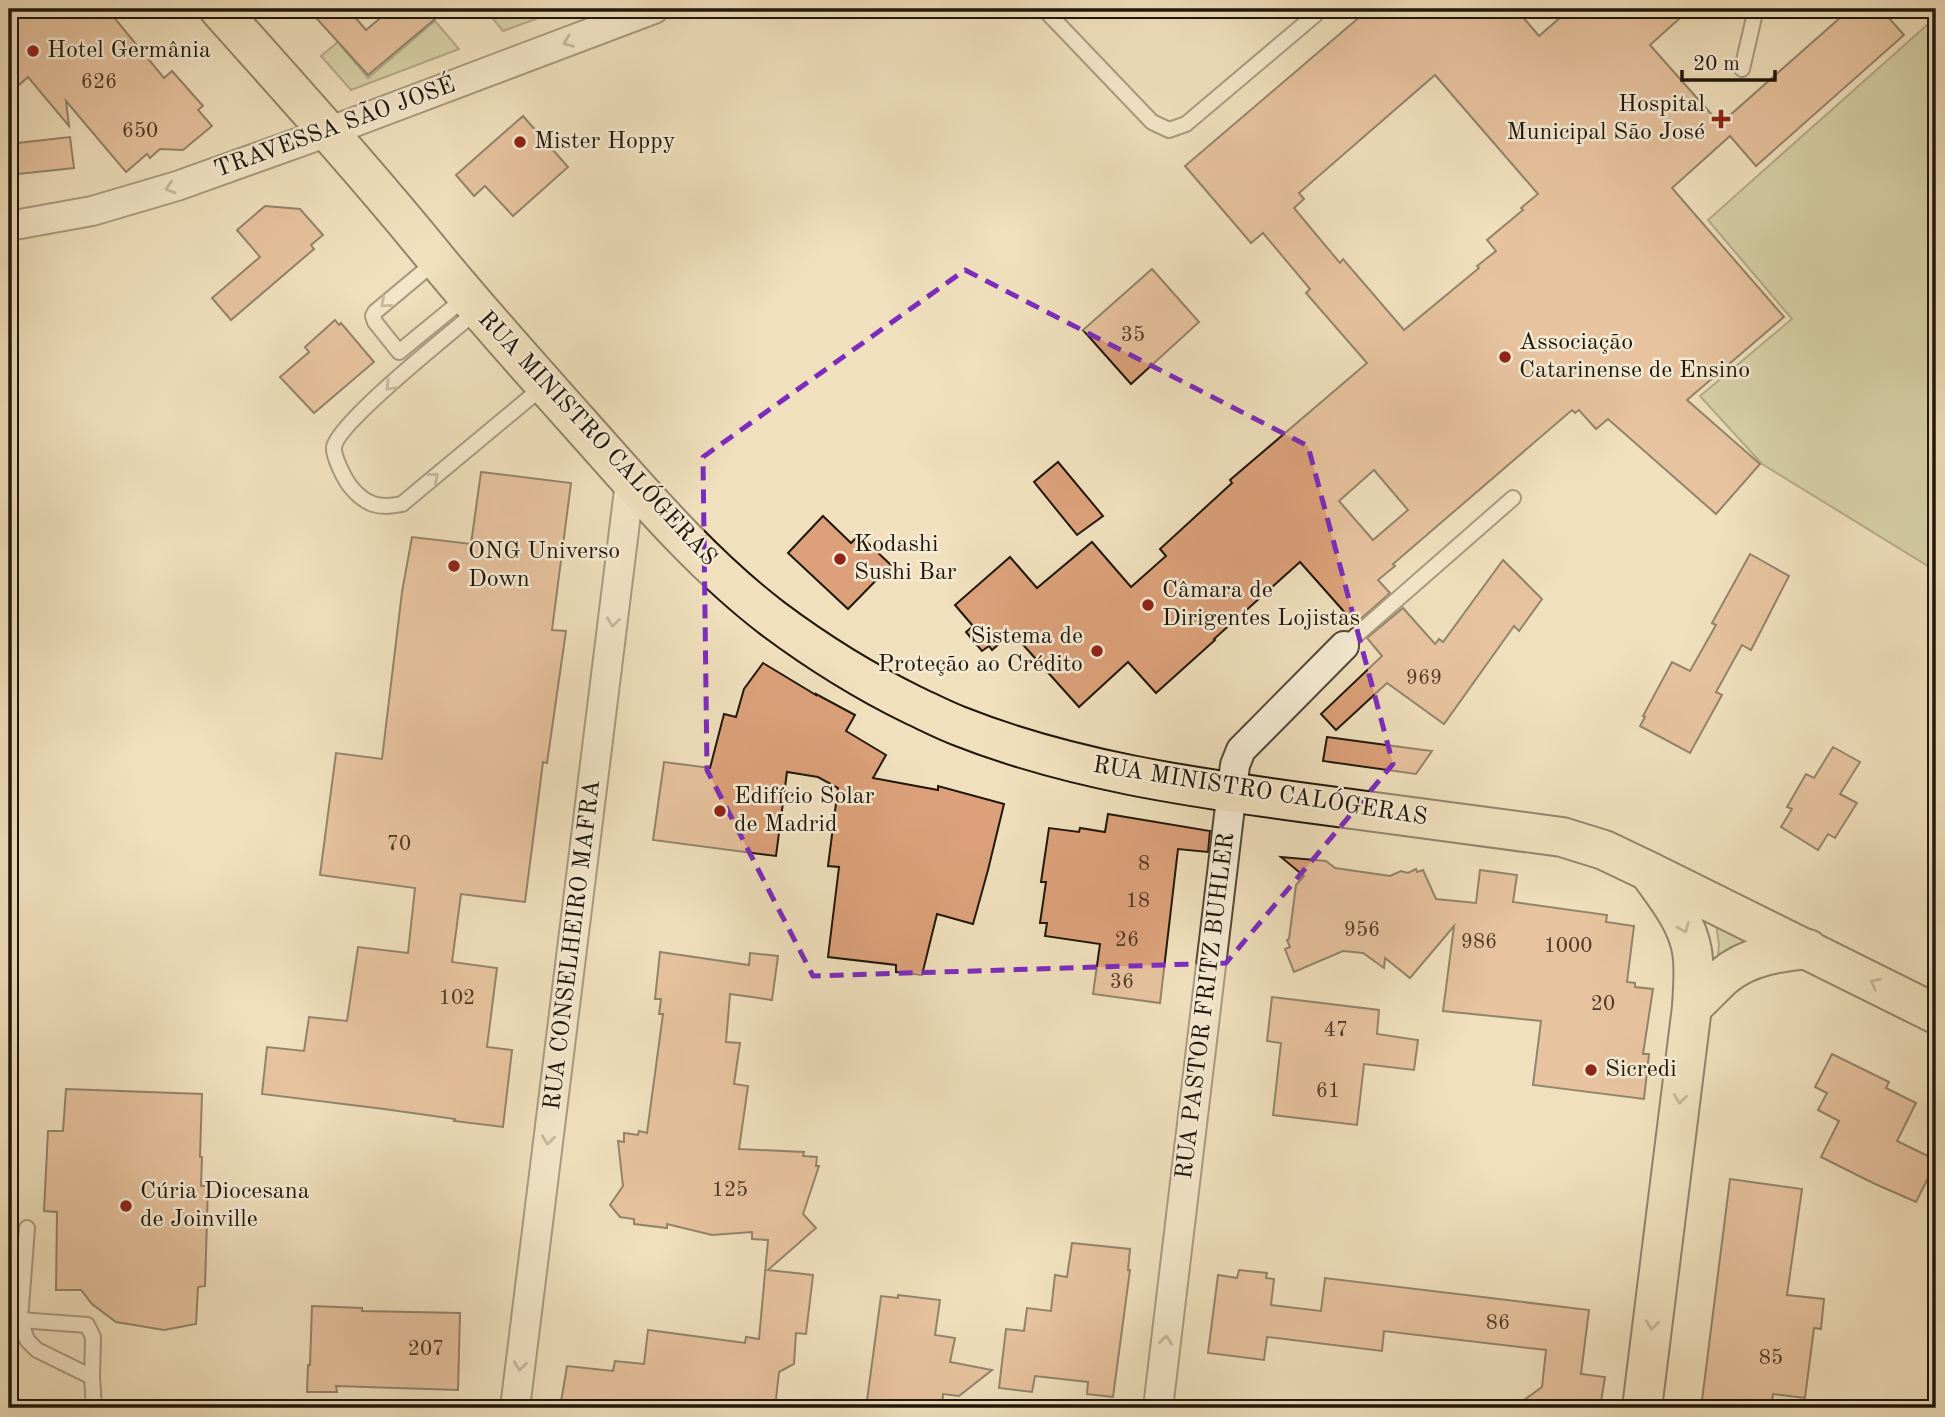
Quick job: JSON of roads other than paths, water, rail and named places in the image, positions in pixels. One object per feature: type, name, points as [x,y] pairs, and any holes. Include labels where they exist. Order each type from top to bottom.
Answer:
[{"type":"main road","name":"RUA MINISTRO CALÓGERAS","points":[[219,9],[630,482],[719,572],[771,617],[885,691],[956,725],[1032,752],[1114,772],[1232,793],[1562,837],[1604,850],[1648,870],[1936,1014]]},
{"type":"main road","points":[[1642,1408],[1694,973],[1692,949],[1683,922],[1648,870]]},
{"type":"main road","points":[[1692,1007],[1726,974],[1751,960],[1778,952],[1808,949]]},
{"type":"street","name":"TRAVESSA SÃO JOSÉ","points":[[9,226],[92,211],[177,186],[654,9]]},
{"type":"street","name":"RUA CONSELHEIRO MAFRA","points":[[515,1408],[630,482]]},
{"type":"street","name":"RUA PASTOR FRITZ BUHLER","points":[[1158,1408],[1235,765],[1241,750],[1344,646]]},
{"type":"lane","points":[[1044,9],[1152,122],[1169,130],[1186,124],[1315,15],[1318,9]]},
{"type":"lane","points":[[1742,69],[1754,9]]},
{"type":"lane","points":[[410,366],[373,316],[437,260]]},
{"type":"lane","points":[[399,352],[472,303]]},
{"type":"lane","points":[[472,303],[341,433],[334,448],[338,465],[350,486],[367,502],[385,508],[401,505],[545,385]]},
{"type":"lane","points":[[1344,646],[1513,498]]},
{"type":"lane","points":[[27,1228],[20,1320],[27,1340],[37,1350],[92,1377]]},
{"type":"lane","points":[[20,1320],[87,1325],[93,1337],[94,1408]]},
{"type":"place","name":"Hotel Germânia","points":[[33,51]]},
{"type":"place","name":"Hospital Municipal São José","points":[[1721,119]]},
{"type":"place","name":"Mister Hoppy","points":[[520,142]]},
{"type":"place","name":"Associação Catarinense de Ensino","points":[[1505,357]]},
{"type":"place","name":"Kodashi Sushi Bar","points":[[840,559]]},
{"type":"place","name":"ONG Universo Down","points":[[454,566]]},
{"type":"place","name":"Câmara de Dirigentes Lojistas","points":[[1148,605]]},
{"type":"place","name":"Sistema de Proteção ao Crédito","points":[[1097,651]]},
{"type":"place","name":"Edifício Solar de Madrid","points":[[720,811]]},
{"type":"place","name":"Sicredi","points":[[1591,1070]]},
{"type":"place","name":"Cúria Diocesana de Joinville","points":[[126,1206]]}]
